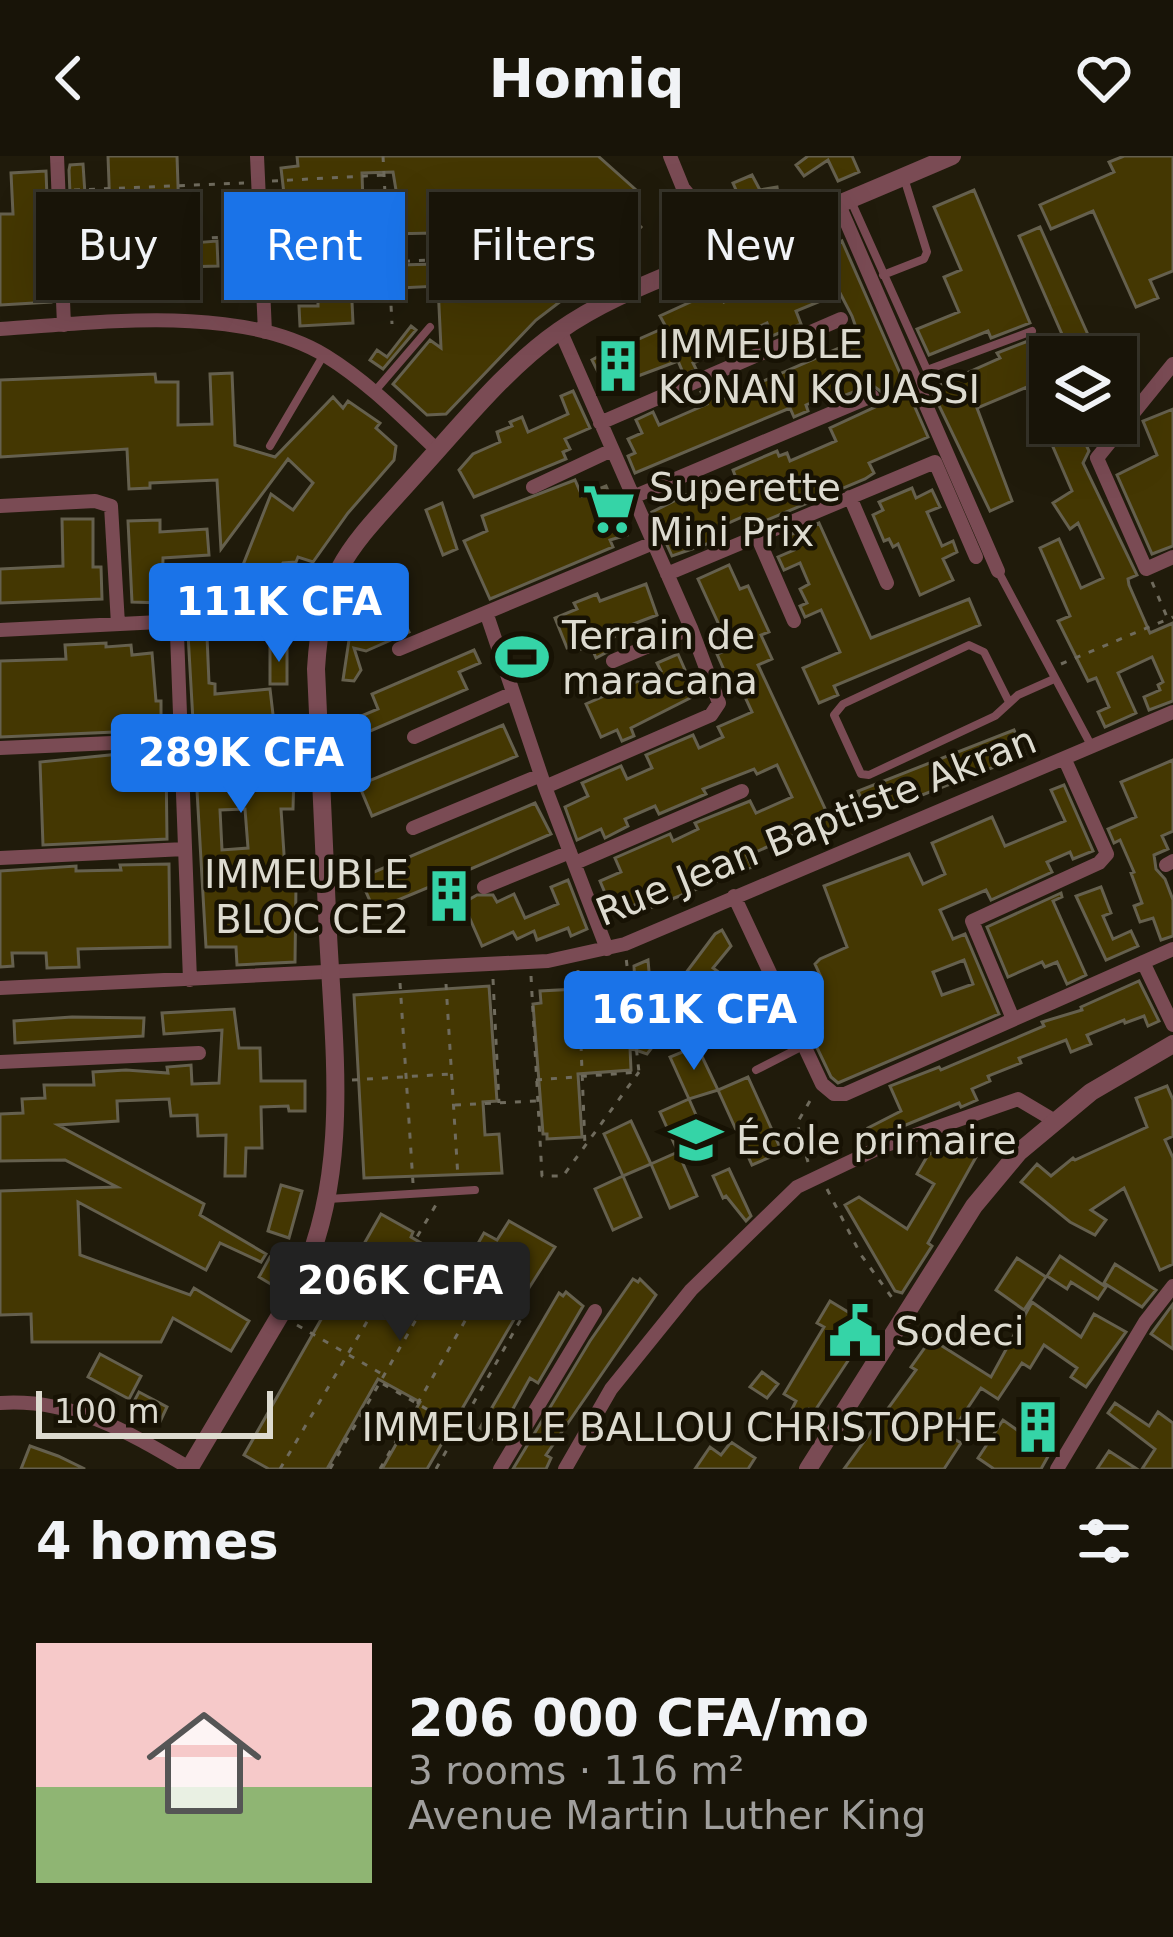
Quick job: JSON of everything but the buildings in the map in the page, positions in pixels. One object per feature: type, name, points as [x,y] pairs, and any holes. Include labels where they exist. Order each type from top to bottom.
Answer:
[{"type":"street","points":[[57,156],[58,190]]},
{"type":"street","points":[[257,156],[258,192]]},
{"type":"street","points":[[670,156],[686,192]]},
{"type":"street","points":[[838,205],[952,156]]},
{"type":"street","points":[[845,202],[998,571]]},
{"type":"street","points":[[0,1403],[56,1405],[98,1418],[190,1469],[313,1254],[328,1199],[333,1081],[316,669],[319,619],[337,570],[352,545],[525,359],[560,330],[662,278]]},
{"type":"street","points":[[63,300],[64,325]]},
{"type":"street","points":[[263,300],[265,332]]},
{"type":"street","points":[[600,423],[842,319]]},
{"type":"street","points":[[0,328],[218,324],[265,332],[324,355],[375,391],[438,451]]},
{"type":"street","points":[[413,828],[711,715],[719,703],[691,628],[560,330]]},
{"type":"street","points":[[1173,364],[1097,458],[1146,569],[1173,557]]},
{"type":"street","points":[[633,497],[872,396]]},
{"type":"street","points":[[532,487],[612,450]]},
{"type":"street","points":[[667,574],[935,462],[976,557]]},
{"type":"street","points":[[850,496],[887,583]]},
{"type":"street","points":[[0,506],[95,501],[111,506],[118,624]]},
{"type":"street","points":[[757,536],[794,621]]},
{"type":"street","points":[[399,649],[653,543]]},
{"type":"street","points":[[487,615],[607,949]]},
{"type":"street","points":[[0,630],[160,622],[177,634],[190,980]]},
{"type":"street","points":[[613,661],[691,628]]},
{"type":"street","points":[[414,737],[513,693]]},
{"type":"street","name":"Rue Jean Baptiste Akran","points":[[0,988],[330,974],[578,956],[625,944],[1173,712]]},
{"type":"street","points":[[0,748],[180,740]]},
{"type":"street","points":[[1013,1019],[972,921],[1099,862],[1107,854],[1066,760]]},
{"type":"street","points":[[484,887],[742,791]]},
{"type":"street","points":[[0,858],[185,849]]},
{"type":"street","points":[[734,896],[822,1084],[834,1094],[845,1094],[1173,950]]},
{"type":"street","points":[[1143,962],[1173,1025]]},
{"type":"street","points":[[808,1469],[974,1206],[1019,1153],[1091,1092],[1171,1050]]},
{"type":"street","points":[[0,1062],[199,1053]]},
{"type":"street","points":[[565,1469],[611,1389],[692,1290],[797,1186],[881,1147],[1018,1099],[1055,1121]]},
{"type":"street","points":[[1057,1469],[1145,1322],[1173,1286]]},
{"type":"street","points":[[500,1469],[595,1311]]},
{"type":"lane","points":[[883,275],[923,259],[927,252],[904,177]]},
{"type":"lane","points":[[845,202],[926,370],[1032,331]]},
{"type":"lane","points":[[375,391],[430,327]]},
{"type":"lane","points":[[270,446],[324,355]]},
{"type":"lane","points":[[319,619],[274,596],[286,570],[337,570]]},
{"type":"lane","points":[[998,571],[1093,748]]},
{"type":"lane","points":[[1009,702],[984,652],[969,645],[843,704],[834,715],[861,774],[868,775],[995,716],[1009,702],[1054,679]]},
{"type":"lane","points":[[756,1070],[804,1045]]},
{"type":"lane","points":[[328,1199],[476,1190]]},
{"type":"path","points":[[383,156],[385,192]]},
{"type":"path","points":[[58,190],[384,175]]},
{"type":"path","points":[[391,300],[392,323]]},
{"type":"path","points":[[1048,669],[1170,618],[1146,569]]},
{"type":"path","points":[[530,962],[542,1176],[562,1176],[639,1072],[625,944]]},
{"type":"path","points":[[578,956],[585,1146]]},
{"type":"path","points":[[492,964],[500,1103]]},
{"type":"path","points":[[445,967],[459,1191]]},
{"type":"path","points":[[400,969],[413,1194]]},
{"type":"path","points":[[536,1080],[639,1072]]},
{"type":"path","points":[[333,1081],[452,1074]]},
{"type":"path","points":[[822,1084],[797,1123],[808,1163],[820,1176],[861,1255],[906,1314]]},
{"type":"path","points":[[454,1105],[538,1101]]},
{"type":"path","points":[[280,1469],[418,1230],[445,1192]]},
{"type":"path","points":[[330,1469],[451,1259]]},
{"type":"path","points":[[380,1469],[489,1279]]},
{"type":"path","points":[[436,1469],[529,1305]]},
{"type":"path","points":[[280,1315],[384,1375]]},
{"type":"path","points":[[380,1382],[459,1428]]},
{"type":"place","name":"IMMEUBLE KONAN KOUASSI","points":[[618,366]]},
{"type":"place","name":"Superette Mini Prix","points":[[609,509]]},
{"type":"place","name":"Terrain de maracana","points":[[522,657]]},
{"type":"place","name":"IMMEUBLE BLOC CE2","points":[[449,896]]},
{"type":"place","name":"École primaire","points":[[696,1140]]},
{"type":"place","name":"Sodeci","points":[[855,1331]]},
{"type":"place","name":"IMMEUBLE BALLOU CHRISTOPHE","points":[[1038,1427]]}]
